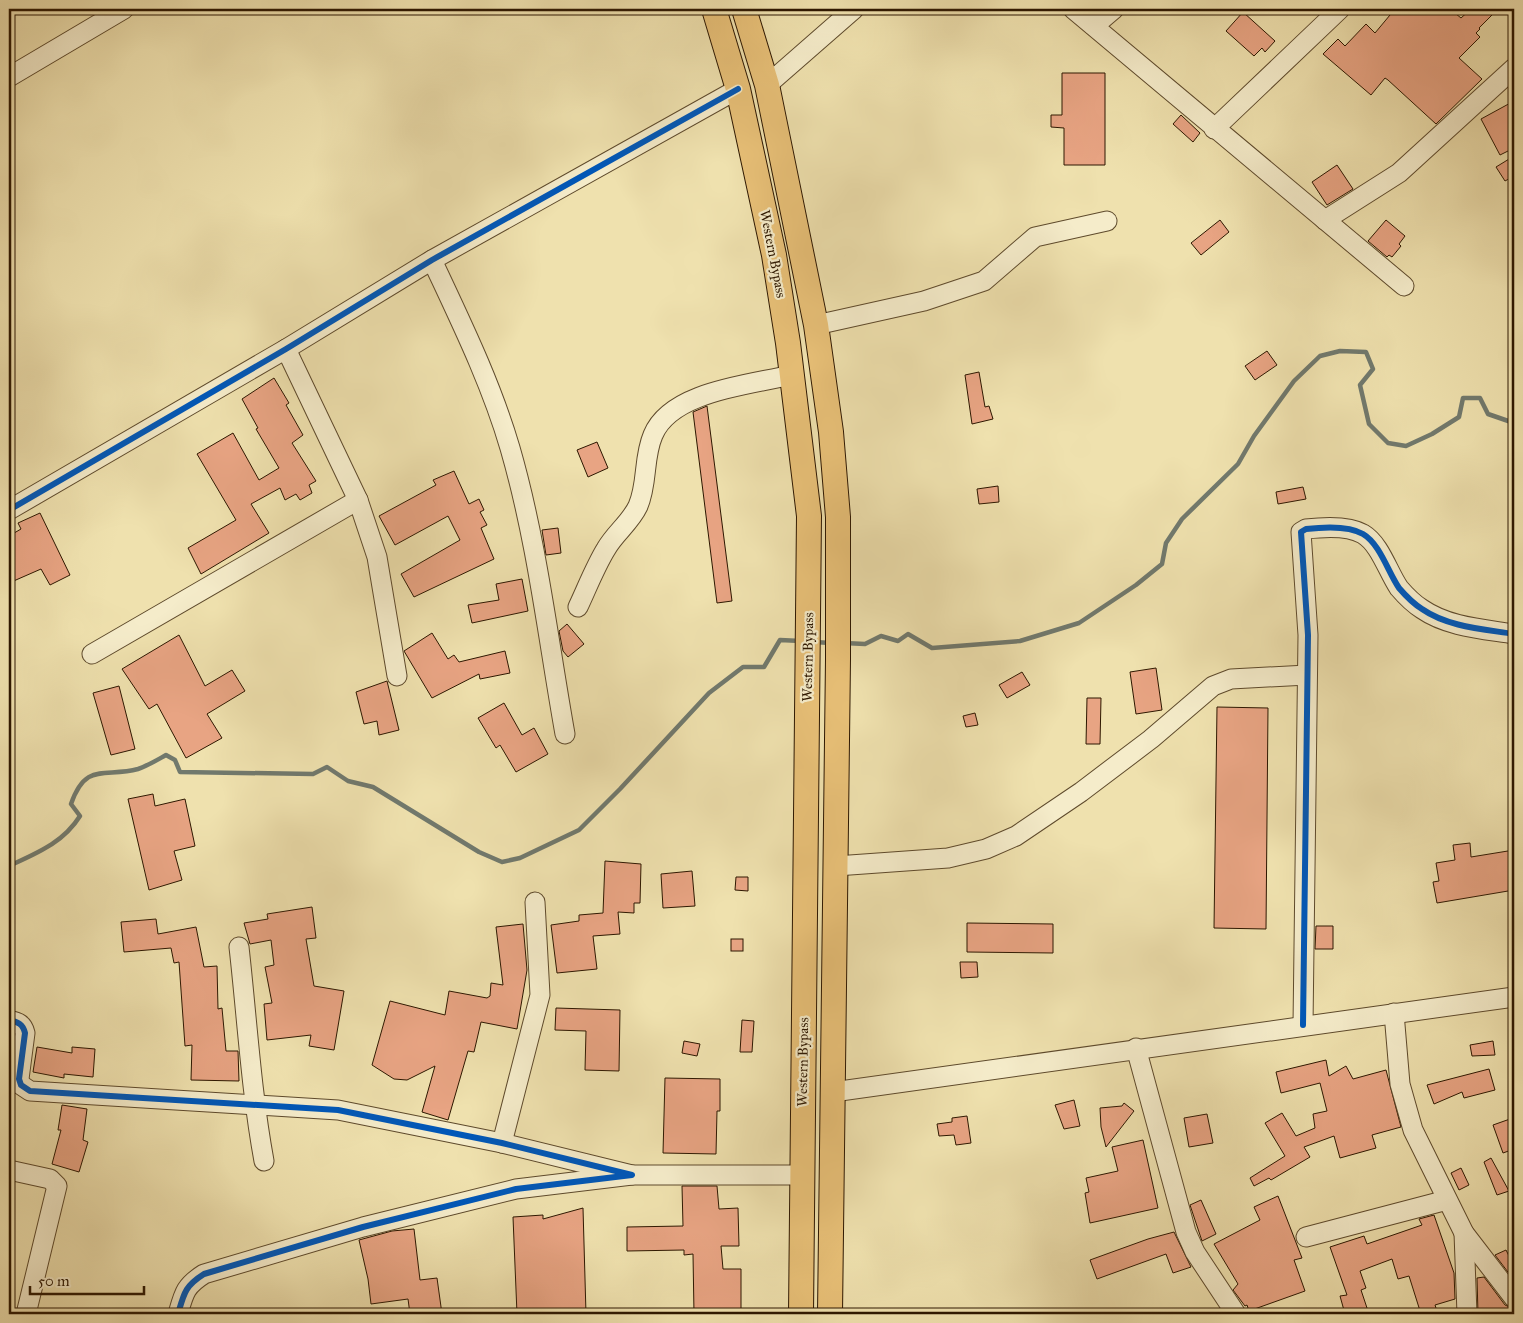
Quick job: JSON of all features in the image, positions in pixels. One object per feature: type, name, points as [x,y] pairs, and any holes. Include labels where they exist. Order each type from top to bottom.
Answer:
[{"type":"main road","name":"Western Bypass","points":[[714,9],[738,89],[774,255],[808,516],[809,623],[801,1314]]},
{"type":"main road","name":"Western Bypass","points":[[744,9],[767,85],[816,325],[831,432],[838,517],[836,866],[830,1314]]},
{"type":"street","points":[[9,77],[124,9]]},
{"type":"street","points":[[767,85],[854,9]]},
{"type":"street","points":[[1073,9],[1404,286]]},
{"type":"street","points":[[1094,26],[1114,9]]},
{"type":"street","points":[[1214,128],[1340,9]]},
{"type":"street","points":[[1325,220],[1404,170],[1514,68]]},
{"type":"street","points":[[9,510],[286,349],[432,260],[738,89]]},
{"type":"street","points":[[816,325],[924,301],[984,281],[1035,237],[1107,221]]},
{"type":"street","points":[[432,260],[483,370],[510,448],[525,506],[565,734]]},
{"type":"street","points":[[286,349],[358,500],[377,557],[397,676]]},
{"type":"street","points":[[578,607],[607,547],[629,522],[638,505],[651,442],[662,420],[680,406],[702,395],[791,375]]},
{"type":"street","points":[[92,654],[358,500]]},
{"type":"street","points":[[1303,1025],[1308,635],[1301,532],[1306,528],[1349,529],[1363,534],[1372,542],[1400,589],[1422,609],[1466,627],[1514,634]]},
{"type":"street","points":[[836,866],[948,858],[986,849],[1016,836],[1081,792],[1151,739],[1213,686],[1231,679],[1307,675]]},
{"type":"street","points":[[502,1143],[540,995],[535,902]]},
{"type":"street","points":[[239,947],[249,1034],[254,1105],[264,1161]]},
{"type":"street","points":[[833,1092],[1136,1048],[1514,997]]},
{"type":"street","points":[[1394,1013],[1400,1084],[1412,1130],[1464,1233],[1514,1298]]},
{"type":"street","points":[[9,1020],[17,1021],[24,1028],[19,1079],[21,1085],[30,1091],[338,1110],[502,1143],[632,1175]]},
{"type":"street","points":[[1136,1048],[1186,1232],[1195,1252],[1236,1314]]},
{"type":"street","points":[[9,1170],[50,1179],[57,1186],[26,1314]]},
{"type":"street","points":[[178,1314],[184,1291],[191,1282],[204,1274],[364,1227],[516,1189],[632,1175],[802,1175]]},
{"type":"street","points":[[1306,1236],[1447,1200]]},
{"type":"street","points":[[1464,1233],[1467,1314]]},
{"type":"building","points":[[1395,9],[1450,9],[1461,18],[1471,9],[1498,9],[1479,28],[1476,33],[1480,37],[1459,58],[1482,79],[1436,124],[1385,78],[1371,95],[1323,54],[1338,39],[1345,46],[1366,24],[1375,33]]},
{"type":"building","points":[[1243,12],[1275,41],[1265,52],[1262,48],[1254,56],[1226,31]]},
{"type":"building","points":[[1062,73],[1105,73],[1105,165],[1064,165],[1064,128],[1051,127],[1051,115],[1062,115]]},
{"type":"building","points":[[1514,101],[1514,148],[1500,155],[1481,119]]},
{"type":"building","points":[[1181,115],[1200,133],[1193,142],[1173,124]]},
{"type":"building","points":[[1514,156],[1514,176],[1505,181],[1496,167]]},
{"type":"building","points":[[1337,165],[1353,189],[1327,205],[1312,182]]},
{"type":"building","points":[[1220,220],[1229,232],[1201,255],[1191,243]]},
{"type":"building","points":[[1386,220],[1405,236],[1399,244],[1401,246],[1392,257],[1389,255],[1387,257],[1368,241]]},
{"type":"building","points":[[1267,351],[1277,365],[1255,380],[1245,366]]},
{"type":"building","points":[[979,372],[985,407],[989,406],[993,419],[972,424],[965,375]]},
{"type":"building","points":[[274,378],[289,403],[286,405],[303,435],[292,443],[316,481],[309,485],[312,493],[300,500],[296,494],[285,500],[280,488],[251,504],[269,533],[201,574],[188,548],[236,520],[197,454],[233,433],[259,480],[279,468],[256,429],[258,428],[242,399]]},
{"type":"building","points":[[707,406],[732,601],[717,603],[693,412]]},
{"type":"building","points":[[597,442],[608,468],[588,477],[577,450]]},
{"type":"building","points":[[454,471],[469,504],[479,499],[484,510],[480,512],[487,525],[481,528],[494,559],[414,597],[401,574],[460,540],[448,516],[395,545],[379,516],[436,485],[433,480]]},
{"type":"building","points":[[998,486],[999,502],[979,504],[977,489]]},
{"type":"building","points":[[1303,487],[1306,499],[1278,504],[1276,492]]},
{"type":"building","points":[[40,513],[70,575],[50,585],[41,569],[9,583],[9,536],[21,529],[18,523]]},
{"type":"building","points":[[558,528],[561,553],[546,555],[542,530]]},
{"type":"building","points":[[522,579],[528,611],[472,623],[468,605],[499,600],[496,584]]},
{"type":"building","points":[[567,624],[584,644],[568,657],[563,651],[559,631]]},
{"type":"building","points":[[432,633],[448,659],[454,655],[459,662],[505,651],[510,673],[480,679],[479,674],[432,698],[404,651]]},
{"type":"building","points":[[179,635],[205,686],[232,670],[245,691],[207,714],[222,738],[186,758],[157,704],[149,709],[122,669]]},
{"type":"building","points":[[1156,668],[1162,710],[1136,714],[1130,672]]},
{"type":"building","points":[[1022,672],[1030,685],[1007,698],[999,685]]},
{"type":"building","points":[[387,681],[399,730],[379,735],[377,721],[364,724],[356,692]]},
{"type":"building","points":[[119,686],[135,749],[111,755],[93,693]]},
{"type":"building","points":[[1087,698],[1101,698],[1100,744],[1086,744]]},
{"type":"building","points":[[504,703],[522,735],[534,728],[548,754],[516,772],[500,745],[496,748],[478,718]]},
{"type":"building","points":[[1217,707],[1268,708],[1266,929],[1214,928]]},
{"type":"building","points":[[975,713],[978,725],[966,727],[963,716]]},
{"type":"building","points":[[153,794],[155,806],[185,799],[195,846],[174,851],[182,880],[149,890],[128,799]]},
{"type":"building","points":[[1470,843],[1471,857],[1514,850],[1514,890],[1437,903],[1433,882],[1439,881],[1436,863],[1455,860],[1453,845]]},
{"type":"building","points":[[605,861],[641,864],[640,903],[634,903],[634,913],[618,912],[620,934],[593,936],[597,969],[557,973],[551,925],[579,921],[579,915],[603,913]]},
{"type":"building","points":[[692,871],[695,906],[663,908],[661,874]]},
{"type":"building","points":[[736,877],[748,877],[748,891],[735,890]]},
{"type":"building","points":[[312,907],[316,938],[306,939],[314,986],[344,991],[334,1050],[309,1046],[311,1035],[267,1040],[264,1004],[272,1003],[265,967],[274,965],[271,940],[250,944],[244,923],[268,919],[267,914]]},
{"type":"building","points":[[156,919],[158,934],[196,927],[204,967],[217,966],[218,1009],[222,1008],[226,1051],[238,1051],[239,1081],[191,1080],[192,1045],[185,1046],[179,962],[174,963],[171,948],[124,952],[121,922]]},
{"type":"building","points":[[967,923],[1053,924],[1053,953],[967,952]]},
{"type":"building","points":[[523,924],[527,970],[517,1029],[481,1022],[474,1052],[468,1051],[448,1120],[422,1112],[435,1066],[407,1080],[394,1079],[372,1065],[390,1001],[445,1015],[449,991],[487,998],[490,996],[491,983],[503,985],[496,927]]},
{"type":"building","points":[[1316,926],[1333,926],[1333,949],[1315,949]]},
{"type":"building","points":[[731,939],[743,939],[743,951],[731,951]]},
{"type":"building","points":[[960,962],[977,962],[978,977],[961,978]]},
{"type":"building","points":[[556,1008],[620,1010],[619,1071],[585,1070],[586,1031],[555,1030]]},
{"type":"building","points":[[742,1020],[754,1021],[752,1052],[740,1052]]},
{"type":"building","points":[[684,1041],[700,1044],[697,1056],[682,1053]]},
{"type":"building","points":[[1493,1041],[1495,1055],[1472,1056],[1470,1045]]},
{"type":"building","points":[[37,1047],[72,1053],[72,1047],[95,1049],[93,1077],[64,1074],[64,1078],[33,1072]]},
{"type":"building","points":[[1326,1060],[1329,1076],[1346,1066],[1353,1079],[1386,1070],[1401,1127],[1372,1135],[1376,1148],[1340,1158],[1334,1136],[1304,1147],[1310,1157],[1271,1180],[1269,1178],[1254,1186],[1250,1178],[1285,1156],[1265,1123],[1282,1113],[1296,1136],[1315,1128],[1313,1114],[1327,1111],[1320,1083],[1281,1093],[1276,1072]]},
{"type":"building","points":[[1489,1069],[1495,1090],[1464,1098],[1462,1092],[1434,1104],[1427,1085]]},
{"type":"building","points":[[665,1078],[720,1079],[720,1111],[717,1111],[716,1154],[663,1153]]},
{"type":"building","points":[[1074,1100],[1080,1126],[1064,1129],[1055,1105]]},
{"type":"building","points":[[1124,1103],[1134,1111],[1106,1147],[1101,1127],[1100,1108],[1122,1106]]},
{"type":"building","points":[[62,1105],[87,1109],[83,1140],[88,1142],[79,1172],[52,1164],[61,1130],[58,1130]]},
{"type":"building","points":[[1207,1114],[1213,1143],[1189,1147],[1184,1118]]},
{"type":"building","points":[[967,1116],[971,1143],[956,1145],[954,1135],[939,1136],[937,1124],[952,1122],[952,1118]]},
{"type":"building","points":[[1510,1119],[1514,1131],[1514,1149],[1503,1153],[1493,1125]]},
{"type":"building","points":[[1143,1140],[1158,1208],[1090,1223],[1085,1193],[1089,1192],[1086,1178],[1118,1171],[1112,1147]]},
{"type":"building","points":[[1491,1158],[1509,1191],[1497,1195],[1484,1162]]},
{"type":"building","points":[[1461,1168],[1469,1185],[1459,1190],[1451,1173]]},
{"type":"building","points":[[682,1186],[717,1186],[719,1209],[738,1208],[739,1246],[721,1246],[723,1269],[741,1269],[741,1314],[694,1314],[693,1254],[684,1255],[684,1250],[627,1251],[627,1227],[683,1226]]},
{"type":"building","points":[[1278,1196],[1302,1258],[1294,1260],[1305,1291],[1249,1311],[1247,1305],[1245,1306],[1233,1290],[1238,1284],[1214,1244],[1260,1220],[1254,1207]]},
{"type":"building","points":[[1201,1200],[1216,1234],[1202,1241],[1190,1205]]},
{"type":"building","points":[[583,1208],[586,1314],[517,1314],[513,1217],[543,1215],[543,1219]]},
{"type":"building","points":[[1434,1215],[1454,1273],[1455,1299],[1435,1305],[1438,1314],[1421,1314],[1409,1276],[1398,1279],[1392,1259],[1360,1271],[1366,1288],[1361,1290],[1369,1314],[1345,1314],[1340,1296],[1347,1295],[1330,1247],[1364,1236],[1367,1244],[1422,1225],[1419,1219]]},
{"type":"building","points":[[414,1229],[420,1280],[437,1278],[442,1314],[410,1314],[408,1299],[371,1304],[368,1279],[359,1240],[392,1231]]},
{"type":"building","points":[[1174,1232],[1191,1267],[1173,1273],[1166,1254],[1097,1279],[1090,1260],[1148,1239]]},
{"type":"building","points":[[1506,1250],[1514,1266],[1514,1280],[1495,1255]]},
{"type":"building","points":[[1484,1277],[1505,1305],[1514,1309],[1514,1314],[1478,1314],[1477,1278]]},
{"type":"waterway","points":[[844,643],[865,644],[881,636],[898,641],[908,634],[932,648],[1020,641],[1079,623],[1136,585],[1162,564],[1166,543],[1182,519],[1238,464],[1254,436],[1294,381],[1320,356],[1340,351],[1366,352],[1373,369],[1360,385],[1369,424],[1388,443],[1406,446],[1432,434],[1459,417],[1463,398],[1480,398],[1488,414],[1514,423]]},
{"type":"waterway","points":[[9,866],[49,846],[66,833],[80,816],[71,804],[83,782],[90,776],[138,769],[166,755],[175,760],[180,772],[313,774],[327,767],[348,781],[373,787],[479,852],[502,862],[520,858],[579,830],[620,789],[709,693],[743,667],[764,667],[780,640],[801,641]]},
{"type":"waterway","points":[[814,642],[831,643]]},
{"type":"cycle path","points":[[9,510],[286,349],[432,260],[738,89]]},
{"type":"cycle path","points":[[1303,1025],[1308,635],[1301,532],[1306,529],[1335,527],[1357,531],[1374,544],[1399,588],[1422,609],[1454,624],[1514,634]]},
{"type":"cycle path","points":[[9,1020],[20,1024],[25,1033],[19,1079],[21,1085],[30,1091],[338,1110],[502,1143],[632,1175],[516,1189],[363,1227],[204,1274],[189,1286],[178,1314]]}]
